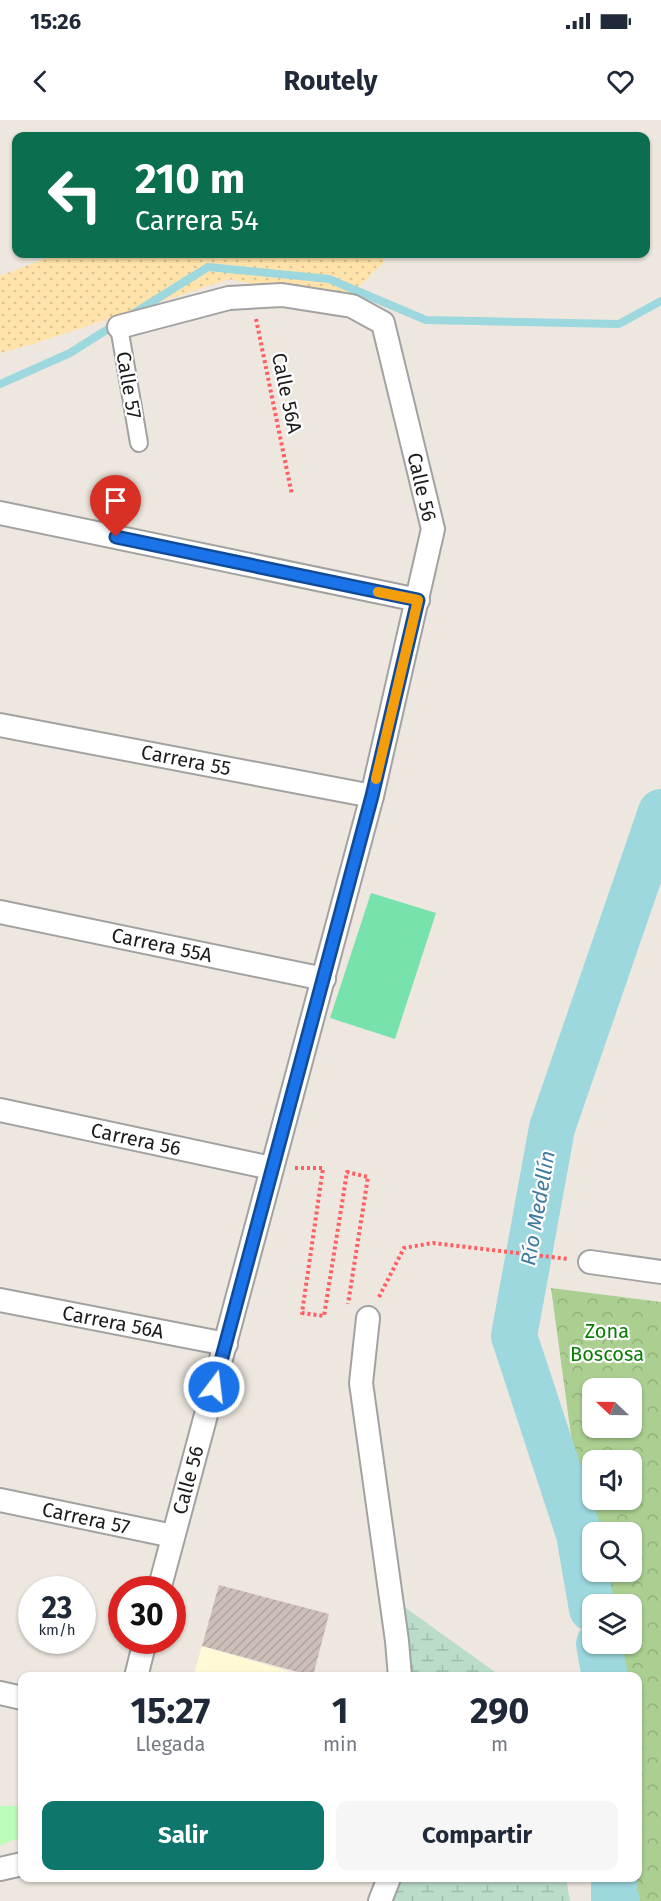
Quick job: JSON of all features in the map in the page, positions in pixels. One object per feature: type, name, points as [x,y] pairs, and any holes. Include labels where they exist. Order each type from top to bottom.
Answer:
[{"type":"street","name":"Calle 56","points":[[163,1576],[372,796],[433,529],[383,323],[352,306],[282,295],[252,297]]},
{"type":"street","points":[[119,327],[229,298],[252,297]]},
{"type":"street","name":"Calle 57","points":[[119,327],[139,443]]},
{"type":"street","points":[[0,513],[418,600]]},
{"type":"street","name":"Carrera 55","points":[[0,725],[372,796]]},
{"type":"street","name":"Carrera 55A","points":[[0,912],[324,979]]},
{"type":"street","name":"Carrera 56","points":[[0,1110],[271,1168]]},
{"type":"street","points":[[590,1262],[661,1272]]},
{"type":"street","name":"Carrera 56A","points":[[0,1300],[226,1344]]},
{"type":"street","points":[[368,1318],[361,1383],[400,1672]]},
{"type":"street","name":"Carrera 57","points":[[0,1500],[173,1536]]},
{"type":"street","points":[[137,1672],[142,1654]]},
{"type":"street","points":[[0,1693],[18,1697]]},
{"type":"street","points":[[0,1869],[18,1864]]},
{"type":"street","points":[[380,1901],[387,1882]]},
{"type":"path","name":"Calle 56A","points":[[252,297],[292,495]]},
{"type":"path","points":[[271,1168],[323,1168],[302,1312],[324,1316],[346,1173],[368,1177],[346,1317],[368,1318],[405,1248],[433,1243],[590,1262]]},
{"type":"shaded area","points":[[202,1646],[291,1672],[194,1672]]},
{"type":"green space","points":[[371,893],[436,913],[395,1039],[330,1018]]},
{"type":"green space","name":"Zona Boscosa","points":[[551,1288],[661,1302],[661,1901],[635,1901],[632,1882],[642,1882],[642,1672],[603,1672],[601,1654],[642,1654],[642,1594],[593,1594],[591,1582],[642,1582],[642,1522],[583,1522]]},
{"type":"green space","points":[[396,1601],[495,1672],[404,1672]]},
{"type":"green space","points":[[0,1806],[18,1806],[18,1838],[0,1845]]},
{"type":"green space","points":[[394,1882],[567,1882],[570,1901],[390,1901]]},
{"type":"sand","points":[[47,258],[384,258],[383,263],[342,303],[229,279],[0,353],[0,276]]},
{"type":"building","points":[[219,1585],[329,1614],[314,1672],[298,1672],[202,1646]]},
{"type":"waterway","points":[[131,315],[208,267],[329,279],[426,320],[619,324],[661,301]]},
{"type":"waterway","points":[[0,384],[70,353],[116,324]]},
{"type":"waterway","name":"Río Medellín","points":[[589,1594],[579,1534],[514,1336],[552,1128],[661,812]]},
{"type":"waterway","name":"Río Medellín","points":[[601,1654],[604,1672]]},
{"type":"waterway","name":"Río Medellín","points":[[614,1882],[614,1899],[617,1901]]},
{"type":"slow traffic","points":[[376,779],[418,600],[378,592]]},
{"type":"route","points":[[116,537],[418,600],[372,796],[214,1387]]}]
